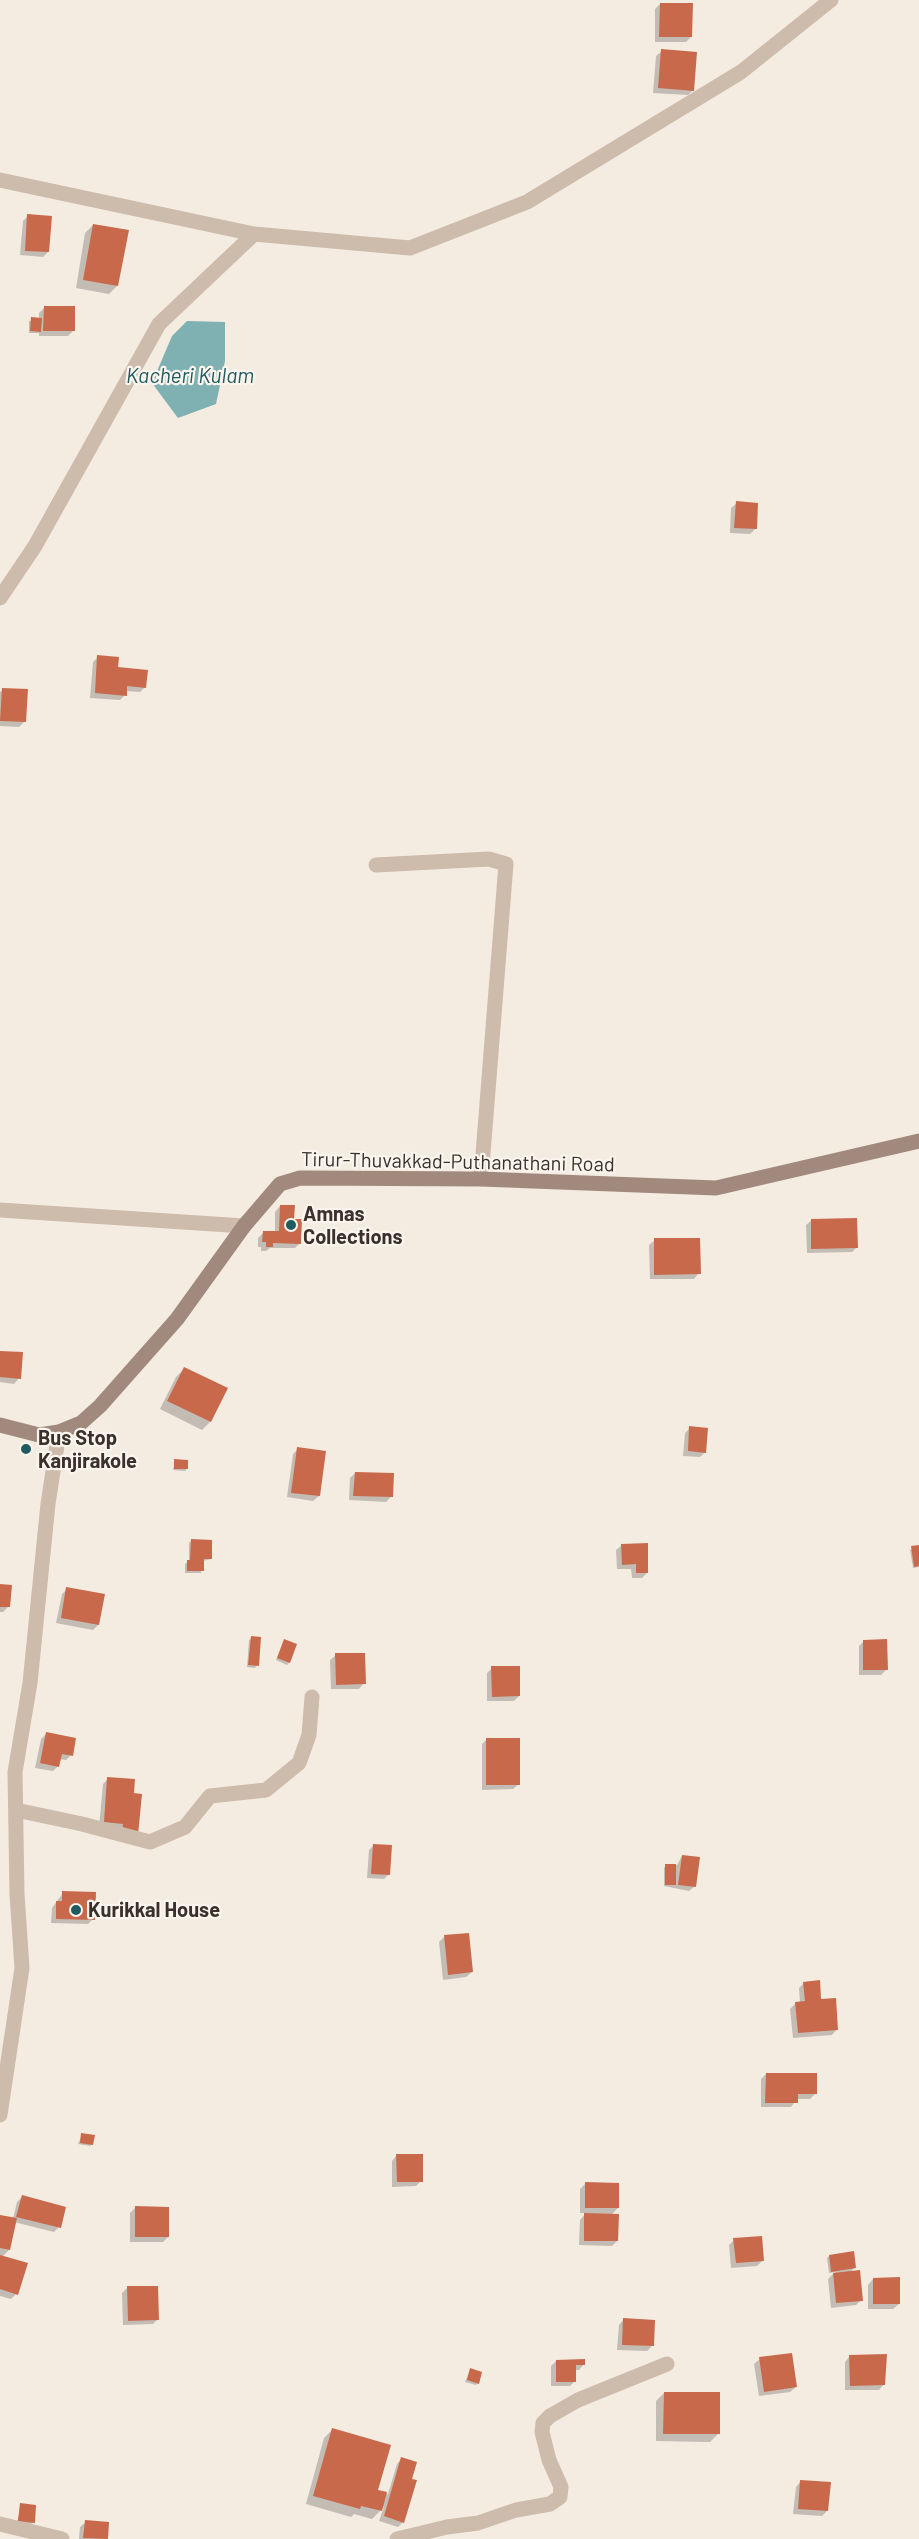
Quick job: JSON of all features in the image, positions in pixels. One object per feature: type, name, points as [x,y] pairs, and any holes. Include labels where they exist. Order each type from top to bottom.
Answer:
[{"type":"main road","name":"Tirur-Thuvakkad-Puthanathani Road","points":[[0,1425],[39,1435],[59,1432],[81,1423],[100,1406],[177,1319],[244,1226],[280,1184],[300,1179],[481,1179],[716,1188],[919,1141]]},
{"type":"street","points":[[0,180],[254,234],[410,248],[526,202],[741,72],[831,0]]},
{"type":"street","points":[[0,598],[35,546],[159,324],[254,234]]},
{"type":"street","points":[[376,865],[489,858],[506,864],[481,1179]]},
{"type":"street","points":[[0,1210],[244,1226]]},
{"type":"street","points":[[0,2115],[22,1968],[15,1772],[30,1683],[48,1504],[59,1432]]},
{"type":"street","points":[[16,1810],[150,1842],[185,1827],[210,1796],[266,1790],[299,1763],[309,1735],[312,1697]]},
{"type":"street","points":[[397,2539],[447,2527],[478,2523],[516,2510],[550,2504],[560,2497],[561,2487],[544,2441],[543,2423],[550,2416],[578,2400],[667,2364]]},
{"type":"street","points":[[0,2524],[62,2539]]},
{"type":"water","name":"Kacheri Kulam","points":[[187,321],[225,322],[225,361],[216,404],[178,418],[152,383],[172,336]]},
{"type":"building","points":[[660,3],[693,3],[692,37],[659,37]]},
{"type":"building","points":[[661,49],[697,52],[694,91],[658,88]]},
{"type":"building","points":[[27,214],[52,216],[49,252],[25,251]]},
{"type":"building","points":[[93,224],[129,230],[118,286],[83,280]]},
{"type":"building","points":[[44,306],[75,306],[75,331],[43,331]]},
{"type":"building","points":[[31,317],[42,318],[41,332],[30,331]]},
{"type":"building","points":[[736,501],[758,503],[757,529],[734,528]]},
{"type":"building","points":[[97,655],[119,657],[118,667],[148,670],[146,688],[127,686],[127,696],[95,693]]},
{"type":"building","points":[[2,688],[28,689],[26,722],[0,721]]},
{"type":"building","name":"Amnas Collections","points":[[280,1205],[295,1205],[294,1219],[302,1219],[301,1244],[273,1243],[273,1247],[266,1247],[266,1242],[262,1242],[263,1231],[279,1231]]},
{"type":"building","points":[[857,1218],[858,1248],[811,1249],[811,1219]]},
{"type":"building","points":[[654,1238],[700,1238],[701,1274],[654,1275]]},
{"type":"building","points":[[0,1351],[23,1352],[21,1379],[0,1377]]},
{"type":"building","points":[[184,1367],[228,1388],[211,1422],[167,1401]]},
{"type":"building","points":[[689,1426],[708,1428],[706,1453],[688,1451]]},
{"type":"building","points":[[297,1447],[326,1451],[320,1496],[291,1493]]},
{"type":"building","points":[[174,1459],[188,1460],[188,1469],[174,1469]]},
{"type":"building","points":[[355,1472],[394,1473],[393,1497],[353,1496]]},
{"type":"building","points":[[191,1539],[212,1540],[212,1559],[204,1559],[204,1571],[187,1571]]},
{"type":"building","points":[[648,1543],[648,1573],[636,1573],[636,1564],[622,1565],[621,1544]]},
{"type":"building","points":[[919,1545],[919,1566],[914,1567],[911,1546]]},
{"type":"building","points":[[0,1584],[12,1585],[10,1607],[0,1607]]},
{"type":"building","points":[[66,1587],[105,1594],[99,1625],[61,1618]]},
{"type":"building","points":[[251,1636],[261,1637],[259,1666],[248,1665]]},
{"type":"building","points":[[284,1639],[297,1644],[290,1663],[277,1658]]},
{"type":"building","points":[[887,1639],[888,1670],[863,1670],[863,1640]]},
{"type":"building","points":[[335,1653],[365,1653],[366,1684],[336,1685]]},
{"type":"building","points":[[491,1666],[520,1666],[520,1696],[492,1697]]},
{"type":"building","points":[[46,1732],[76,1738],[73,1756],[62,1754],[59,1767],[40,1763]]},
{"type":"building","points":[[486,1738],[520,1738],[520,1785],[486,1785]]},
{"type":"building","points":[[107,1777],[135,1779],[134,1793],[142,1794],[138,1835],[122,1834],[123,1824],[104,1822]]},
{"type":"building","points":[[373,1844],[392,1845],[390,1875],[371,1874]]},
{"type":"building","points":[[682,1855],[700,1857],[696,1887],[678,1885]]},
{"type":"building","points":[[665,1864],[676,1864],[676,1885],[665,1885]]},
{"type":"building","name":"Kurikkal House","points":[[62,1891],[96,1892],[95,1920],[56,1919],[56,1901],[62,1901]]},
{"type":"building","points":[[469,1933],[473,1972],[448,1975],[444,1935]]},
{"type":"building","points":[[820,1980],[821,1999],[836,1998],[838,2030],[798,2033],[795,2002],[805,2001],[803,1982]]},
{"type":"building","points":[[766,2073],[817,2073],[817,2094],[798,2094],[798,2103],[765,2103]]},
{"type":"building","points":[[81,2133],[95,2135],[93,2145],[80,2143]]},
{"type":"building","points":[[396,2154],[423,2154],[423,2182],[397,2182]]},
{"type":"building","points":[[585,2182],[619,2183],[619,2208],[585,2208]]},
{"type":"building","points":[[22,2195],[66,2207],[61,2228],[16,2217]]},
{"type":"building","points":[[135,2206],[169,2207],[169,2237],[135,2237]]},
{"type":"building","points":[[584,2213],[619,2214],[618,2241],[584,2241]]},
{"type":"building","points":[[0,2215],[17,2218],[10,2250],[0,2248]]},
{"type":"building","points":[[762,2236],[764,2261],[736,2263],[733,2238]]},
{"type":"building","points":[[854,2251],[856,2268],[831,2272],[829,2255]]},
{"type":"building","points":[[0,2255],[28,2263],[18,2295],[0,2289]]},
{"type":"building","points":[[860,2270],[863,2301],[836,2303],[833,2273]]},
{"type":"building","points":[[900,2277],[900,2304],[873,2304],[873,2278]]},
{"type":"building","points":[[127,2286],[158,2286],[159,2320],[128,2321]]},
{"type":"building","points":[[623,2318],[655,2320],[654,2346],[622,2345]]},
{"type":"building","points":[[792,2353],[797,2387],[764,2392],[759,2357]]},
{"type":"building","points":[[887,2354],[885,2385],[850,2386],[849,2355]]},
{"type":"building","points":[[585,2359],[585,2365],[576,2365],[576,2382],[556,2382],[556,2360]]},
{"type":"building","points":[[470,2368],[482,2372],[479,2384],[467,2380]]},
{"type":"building","points":[[664,2392],[720,2392],[720,2434],[663,2434]]},
{"type":"building","points":[[332,2428],[391,2445],[378,2490],[387,2492],[382,2511],[361,2506],[360,2509],[313,2496]]},
{"type":"building","points":[[401,2457],[417,2462],[412,2479],[417,2480],[404,2523],[384,2516]]},
{"type":"building","points":[[800,2480],[831,2482],[828,2511],[798,2509]]},
{"type":"building","points":[[20,2503],[36,2505],[35,2523],[18,2521]]},
{"type":"building","points":[[85,2520],[109,2522],[108,2539],[83,2538]]},
{"type":"place","name":"Amnas Collections","points":[[291,1225]]},
{"type":"place","name":"Bus Stop Kanjirakole","points":[[26,1449]]},
{"type":"place","name":"Kurikkal House","points":[[76,1910]]}]
